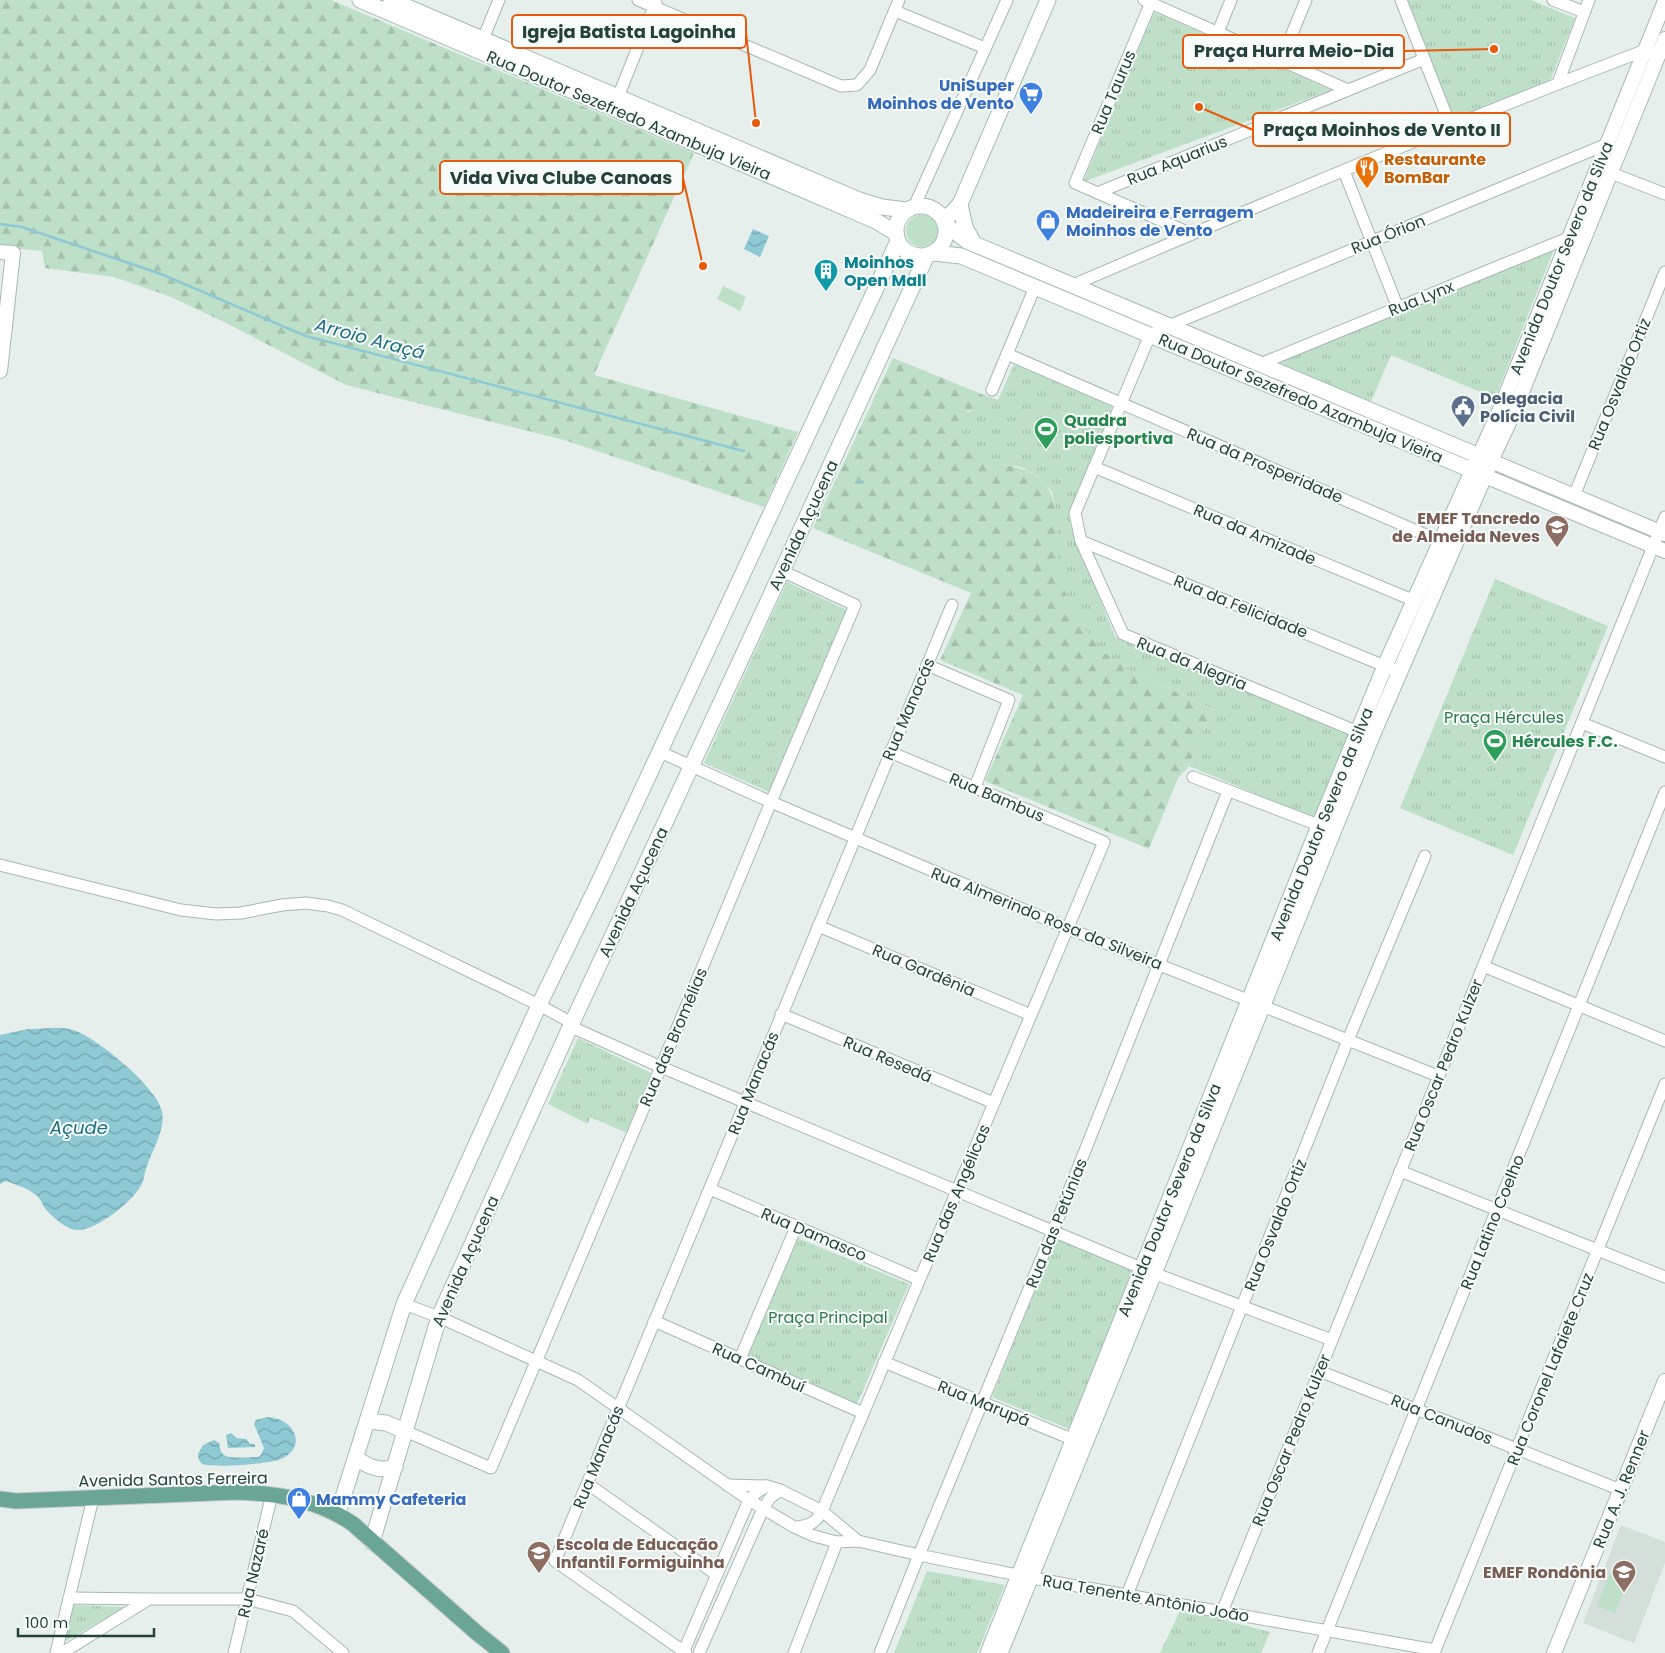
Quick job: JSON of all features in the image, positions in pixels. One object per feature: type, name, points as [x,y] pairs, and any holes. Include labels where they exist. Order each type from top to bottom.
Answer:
[{"type":"main road","name":"Rua Doutor Sezefredo Azambuja Vieira","points":[[360,0],[849,209],[876,221],[897,237]]},
{"type":"main road","points":[[944,221],[960,204],[1048,0]]},
{"type":"main road","name":"Rua Doutor Sezefredo Azambuja Vieira","points":[[397,1],[859,200],[882,207],[910,209]]},
{"type":"main road","points":[[960,204],[965,227],[974,244]]},
{"type":"main road","points":[[930,207],[944,221],[945,240],[940,247],[930,254],[918,256],[910,253],[903,248],[897,237],[897,224],[900,217],[910,209],[930,207]]},
{"type":"main road","name":"Rua Doutor Sezefredo Azambuja Vieira","points":[[944,221],[967,241],[1485,458]]},
{"type":"main road","name":"Avenida Açucena","points":[[338,1514],[404,1304],[539,1005],[660,752],[897,237]]},
{"type":"main road","name":"Rua Doutor Sezefredo Azambuja Vieira","points":[[930,254],[961,256],[1479,473]]},
{"type":"main road","name":"Avenida Açucena","points":[[372,1542],[439,1317],[572,1023],[930,254]]},
{"type":"main road","points":[[1383,433],[1390,419]]},
{"type":"main road","name":"Avenida Doutor Severo da Silva","points":[[988,1653],[1025,1576],[1326,828],[1400,672],[1485,458]]},
{"type":"main road","name":"Avenida Doutor Severo da Silva","points":[[1326,828],[1358,732],[1385,666],[1440,541],[1479,473]]},
{"type":"main road","points":[[368,1421],[386,1423],[406,1431]]},
{"type":"main road","points":[[356,1458],[368,1466],[382,1470],[394,1468]]},
{"type":"main road","name":"Avenida Santos Ferreira","points":[[0,1499],[16,1501],[237,1492],[272,1494],[308,1502],[338,1514],[354,1524],[372,1542],[502,1653]]},
{"type":"main road","name":"Avenida Doutor Severo da Silva","points":[[1000,1653],[1025,1576]]},
{"type":"street","points":[[482,39],[499,0]]},
{"type":"street","points":[[638,0],[655,4],[841,86],[857,85],[870,70],[897,5],[985,48]]},
{"type":"street","points":[[910,209],[1007,0]]},
{"type":"street","points":[[1218,32],[1231,0]]},
{"type":"street","points":[[1281,60],[1306,0]]},
{"type":"street","points":[[1400,0],[1451,127]]},
{"type":"street","points":[[1553,0],[1584,12]]},
{"type":"street","points":[[1558,83],[1589,0]]},
{"type":"street","points":[[1149,1],[1348,90]]},
{"type":"street","name":"Rua Taurus","points":[[1097,193],[1075,184],[1149,1]]},
{"type":"street","name":"Avenida Doutor Severo da Silva","points":[[1485,458],[1500,409],[1568,238],[1608,144],[1643,51],[1665,1]]},
{"type":"street","points":[[618,97],[655,4]]},
{"type":"street","name":"Avenida Doutor Severo da Silva","points":[[1485,458],[1513,414],[1665,39]]},
{"type":"street","points":[[1072,285],[1558,83],[1643,51],[1658,56]]},
{"type":"street","name":"Rua Aquarius","points":[[1097,193],[1424,59]]},
{"type":"street","name":"Rua Órion","points":[[1169,326],[1608,144]]},
{"type":"street","points":[[1344,171],[1398,308]]},
{"type":"street","points":[[1611,173],[1665,194]]},
{"type":"street","points":[[1097,193],[1192,234]]},
{"type":"street","points":[[1568,238],[1582,244]]},
{"type":"street","name":"Rua Lynx","points":[[1260,364],[1568,238]]},
{"type":"street","points":[[0,371],[7,252]]},
{"type":"street","name":"Rua Osvaldo Ortiz","points":[[1574,496],[1665,272]]},
{"type":"street","points":[[992,390],[1035,287]]},
{"type":"street","points":[[1150,335],[1169,326]]},
{"type":"street","name":"Rua da Alegria","points":[[1150,335],[1075,512],[1081,541],[1123,634],[1358,732]]},
{"type":"street","name":"Rua da Prosperidade","points":[[1007,354],[1440,541]]},
{"type":"street","points":[[1500,409],[1513,414]]},
{"type":"street","name":"Rua Doutor Sezefredo Azambuja Vieira","points":[[1485,458],[1662,533]]},
{"type":"street","name":"Rua da Amizade","points":[[1094,467],[1415,601]]},
{"type":"street","name":"Rua Doutor Sezefredo Azambuja Vieira","points":[[1479,473],[1659,548]]},
{"type":"street","name":"Rua Oscar Pedro Kulzer","points":[[1222,1612],[1582,722],[1659,548],[1665,517]]},
{"type":"street","name":"Rua da Felicidade","points":[[1081,541],[1400,672]]},
{"type":"street","name":"Rua das Bromélias","points":[[406,1431],[491,1468],[855,605],[782,571]]},
{"type":"street","name":"Rua Manacás","points":[[684,1653],[554,1561],[588,1484],[618,1407],[710,1190],[781,1014],[952,605]]},
{"type":"street","points":[[927,665],[1009,700],[975,787]]},
{"type":"street","points":[[1582,722],[1665,757]]},
{"type":"street","name":"Rua Almerindo Rosa da Silveira","points":[[660,752],[771,802],[1067,928],[1438,1076]]},
{"type":"street","name":"Rua Bambus","points":[[890,752],[1104,842]]},
{"type":"street","points":[[1193,777],[1326,828]]},
{"type":"street","name":"Rua das Petúnias","points":[[880,1653],[1053,1231],[1228,791]]},
{"type":"street","name":"Rua Latino Coelho","points":[[1318,1653],[1665,792]]},
{"type":"street","name":"Rua das Angélicas","points":[[794,1528],[808,1526],[818,1519],[822,1511],[918,1279],[958,1191],[1104,842]]},
{"type":"street","name":"Rua Osvaldo Ortiz","points":[[1126,1595],[1348,1040],[1425,856]]},
{"type":"street","points":[[0,865],[181,910],[216,914],[241,913],[282,905],[328,906],[354,916],[539,1005],[572,1023],[576,1028],[661,1067],[1147,1271],[1332,1340]]},
{"type":"street","name":"Rua Gardênia","points":[[818,926],[1031,1015]]},
{"type":"street","points":[[1483,966],[1665,1041]]},
{"type":"street","name":"Rua Resedá","points":[[781,1014],[994,1103]]},
{"type":"street","name":"Rua Coronel Lafaiete Cruz","points":[[1435,1652],[1665,1084]]},
{"type":"street","points":[[1400,1171],[1665,1277]]},
{"type":"street","name":"Rua Damasco","points":[[710,1190],[918,1279]]},
{"type":"street","points":[[740,1359],[796,1226]]},
{"type":"street","name":"Rua Tenente Antônio João","points":[[404,1304],[439,1317],[578,1380],[749,1500],[794,1528],[814,1536],[837,1542],[858,1541],[1025,1576],[1435,1652]]},
{"type":"street","name":"Rua Cambuí","points":[[654,1321],[864,1412]]},
{"type":"street","name":"Rua Marupá","points":[[884,1362],[1079,1442]]},
{"type":"street","name":"Rua Canudos","points":[[1319,1371],[1620,1490]]},
{"type":"street","name":"Rua A. J. Renner","points":[[1554,1653],[1665,1381]]},
{"type":"street","points":[[588,1484],[717,1575]]},
{"type":"street","name":"Rua Tenente Antônio João","points":[[727,1485],[767,1486],[780,1490],[822,1511],[858,1541]]},
{"type":"street","points":[[684,1653],[749,1500],[767,1486]]},
{"type":"street","points":[[699,1653],[764,1509],[770,1498],[780,1490]]},
{"type":"street","name":"Rua Nazaré","points":[[234,1653],[272,1494]]},
{"type":"street","points":[[56,1653],[93,1498]]},
{"type":"street","points":[[794,1653],[837,1542]]},
{"type":"street","points":[[69,1598],[247,1599],[293,1611],[343,1653]]},
{"type":"street","points":[[62,1653],[149,1599]]},
{"type":"shaded area","name":"EMEF Rondônia","points":[[1621,1525],[1665,1542],[1665,1563],[1634,1643],[1583,1623]]},
{"type":"green space","points":[[0,0],[331,0],[694,153],[594,375],[798,432],[764,507],[564,440],[346,385],[171,297],[114,277],[45,268],[42,251],[0,247]]},
{"type":"green space","points":[[1405,0],[1531,0],[1575,18],[1550,81],[1454,119]]},
{"type":"green space","points":[[1154,12],[1331,90],[1083,182]]},
{"type":"green space","points":[[922,215],[928,216],[933,220],[937,225],[937,237],[933,242],[928,246],[922,247],[916,246],[911,242],[907,237],[906,231],[907,225],[911,220],[916,216]]},
{"type":"green space","points":[[1555,247],[1495,398],[1391,355],[1370,404],[1271,363]]},
{"type":"green space","points":[[723,286],[746,297],[740,311],[717,299]]},
{"type":"green space","points":[[893,358],[984,395],[979,405],[967,412],[999,464],[1029,471],[1048,488],[1129,670],[1213,709],[1189,766],[1178,778],[1149,849],[985,781],[1023,695],[940,660],[971,593],[813,528]]},
{"type":"green space","points":[[1014,364],[1113,405],[1069,517],[1071,527],[1115,637],[1352,736],[1316,819],[1189,766],[1213,709],[1129,670],[1099,649],[1074,612],[1058,576],[1056,508],[1052,492],[1038,476],[1021,467],[999,464],[969,453],[955,437],[956,424],[975,407],[984,395],[998,400]]},
{"type":"green space","name":"Praça Hércules","points":[[1495,579],[1608,626],[1513,855],[1400,808]]},
{"type":"green space","points":[[787,582],[847,610],[771,793],[704,763]]},
{"type":"green space","points":[[578,1038],[651,1073],[627,1133],[590,1117],[588,1124],[548,1104]]},
{"type":"green space","name":"Praça Principal","points":[[795,1237],[909,1284],[857,1404],[745,1355]]},
{"type":"green space","points":[[1057,1237],[1134,1269],[1069,1429],[992,1397]]},
{"type":"green space","points":[[927,1571],[1005,1585],[977,1653],[894,1653]]},
{"type":"green space","points":[[1610,1573],[1628,1581],[1615,1613],[1597,1606]]},
{"type":"green space","points":[[73,1605],[126,1607],[64,1642]]},
{"type":"green space","points":[[1181,1609],[1270,1632],[1261,1653],[1160,1653]]},
{"type":"water","points":[[753,229],[769,236],[760,257],[744,249]]},
{"type":"water","name":"Açude","points":[[65,1028],[80,1033],[108,1051],[137,1076],[158,1101],[162,1111],[162,1126],[141,1185],[121,1208],[102,1221],[84,1229],[68,1228],[60,1223],[47,1211],[34,1193],[6,1181],[0,1184],[0,1035],[28,1029]]},
{"type":"water","points":[[267,1417],[285,1422],[295,1434],[294,1448],[289,1454],[275,1461],[242,1465],[218,1466],[203,1464],[200,1461],[198,1454],[203,1445],[214,1440],[219,1443],[224,1455],[258,1457],[264,1448],[254,1424],[256,1420]]},
{"type":"water","points":[[231,1433],[237,1438],[246,1439],[250,1444],[255,1444],[255,1447],[228,1448],[226,1435]]},
{"type":"waterway","name":"Arroio Araçá","points":[[0,224],[22,227],[161,274],[306,336],[744,451]]},
{"type":"waterway","name":"Arroio Araçá","points":[[858,481],[863,482]]},
{"type":"place","name":"Praça Hurra Meio-Dia","points":[[1494,49]]},
{"type":"place","name":"Praça Moinhos de Vento II","points":[[1199,107]]},
{"type":"place","name":"UniSuper Moinhos de Vento","points":[[1031,115]]},
{"type":"place","name":"Igreja Batista Lagoinha","points":[[756,123]]},
{"type":"place","name":"Restaurante BomBar","points":[[1367,189]]},
{"type":"place","name":"Madeireira e Ferragem Moinhos de Vento","points":[[1048,242]]},
{"type":"place","name":"Vida Viva Clube Canoas","points":[[703,266]]},
{"type":"place","name":"Moinhos Open Mall","points":[[826,292]]},
{"type":"place","name":"Delegacia Polícia Civil","points":[[1463,428]]},
{"type":"place","name":"Quadra poliesportiva","points":[[1046,450]]},
{"type":"place","name":"EMEF Tancredo de Almeida Neves","points":[[1557,548]]},
{"type":"place","name":"Hércules F.C.","points":[[1495,762]]},
{"type":"place","name":"Mammy Cafeteria","points":[[299,1520]]},
{"type":"place","name":"Escola de Educação Infantil Formiguinha","points":[[539,1574]]},
{"type":"place","name":"EMEF Rondônia","points":[[1624,1593]]}]
